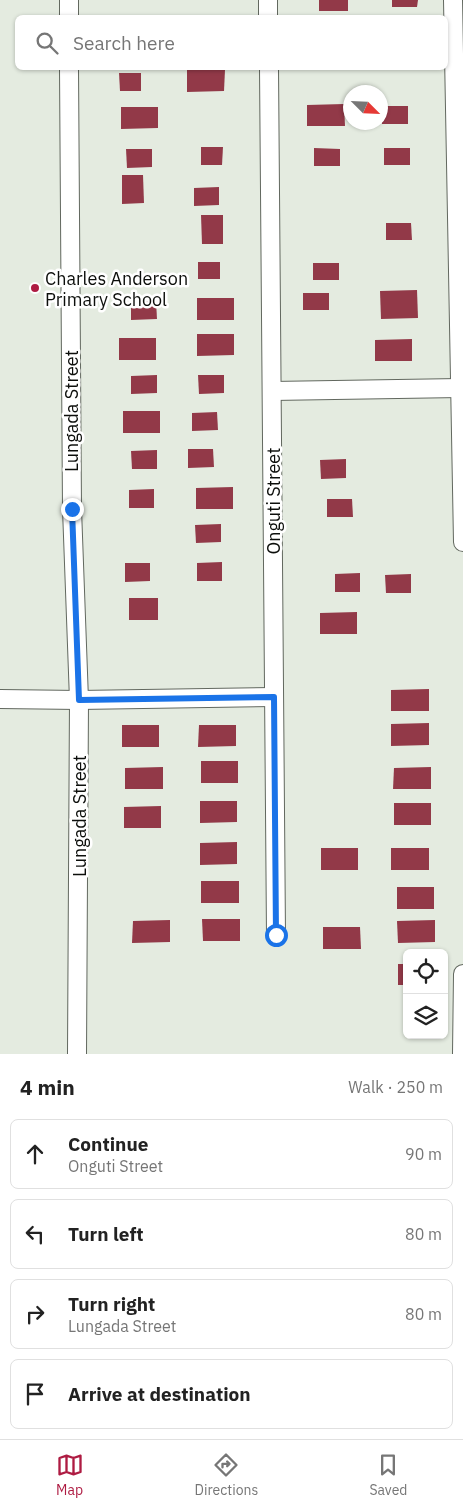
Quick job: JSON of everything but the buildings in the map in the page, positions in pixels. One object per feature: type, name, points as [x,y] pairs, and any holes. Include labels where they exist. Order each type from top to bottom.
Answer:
[{"type":"street","points":[[69,0],[69,15]]},
{"type":"street","points":[[268,0],[268,15]]},
{"type":"street","points":[[454,1],[459,82],[460,388],[463,542]]},
{"type":"street","name":"Lungada Street","points":[[69,70],[72,509],[79,700],[77,1054]]},
{"type":"street","name":"Onguti Street","points":[[269,70],[276,935]]},
{"type":"street","points":[[272,390],[460,388]]},
{"type":"street","points":[[0,699],[79,700],[274,697]]},
{"type":"street","points":[[462,1054],[463,974]]},
{"type":"place","name":"Charles Anderson Primary School","points":[[35,288]]},
{"type":"route","points":[[72,509],[79,700],[274,697],[276,935]]}]
